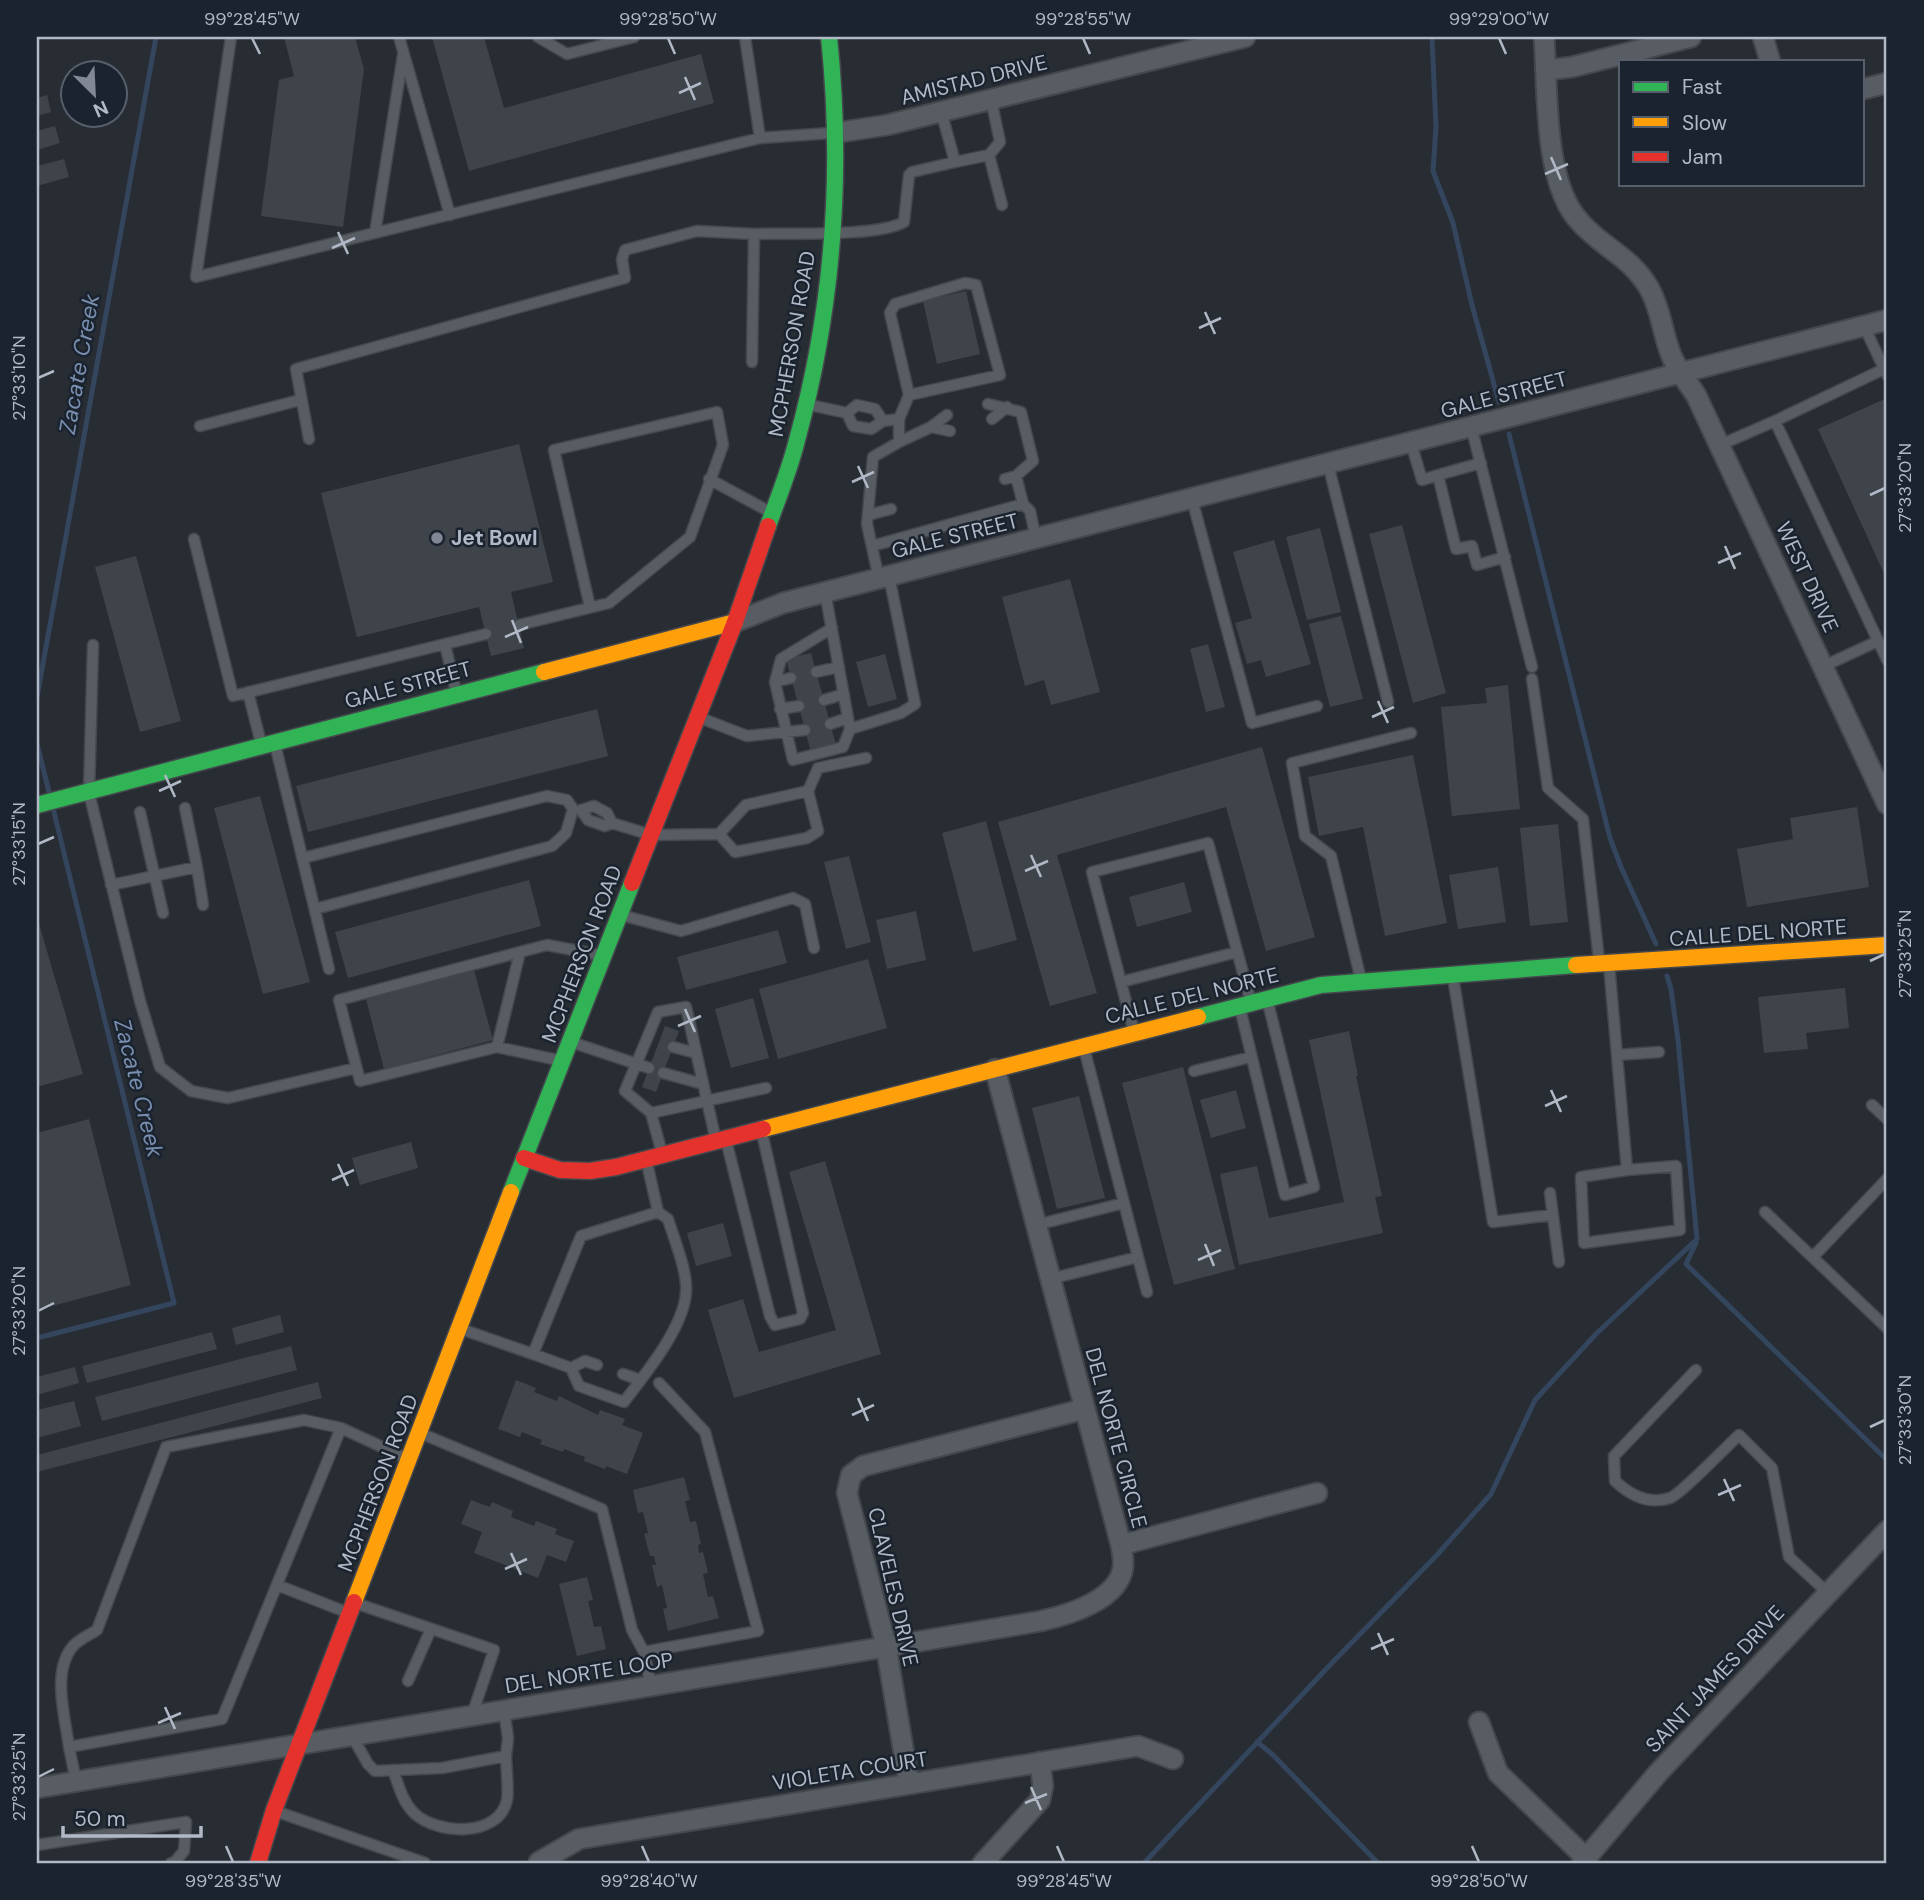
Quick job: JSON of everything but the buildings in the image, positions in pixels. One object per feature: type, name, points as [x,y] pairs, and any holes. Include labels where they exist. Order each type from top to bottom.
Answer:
[{"type":"street","name":"MCPHERSON ROAD","points":[[258,1863],[274,1810],[524,1158],[735,622],[797,442],[826,300],[833,233],[836,178],[829,37]]},
{"type":"street","name":"AMISTAD DRIVE","points":[[835,133],[887,125],[1245,37]]},
{"type":"street","name":"WEST DRIVE","points":[[1544,37],[1553,163],[1559,190],[1580,223],[1635,268],[1649,289],[1659,311],[1669,351],[1680,373],[1696,395],[1887,804]]},
{"type":"street","points":[[1547,70],[1572,67],[1691,37]]},
{"type":"street","points":[[1763,37],[1770,60]]},
{"type":"street","points":[[1864,89],[1887,83]]},
{"type":"street","name":"GALE STREET","points":[[37,805],[735,622],[783,603],[1887,320]]},
{"type":"street","name":"CALLE DEL NORTE","points":[[524,1158],[553,1170],[577,1172],[616,1167],[1321,985],[1453,973],[1887,945]]},
{"type":"street","name":"DEL NORTE CIRCLE","points":[[886,1646],[1065,1616],[1088,1606],[1118,1581],[1124,1566],[1121,1545],[995,1069]]},
{"type":"street","name":"CLAVELES DRIVE","points":[[909,1784],[886,1646],[847,1493],[852,1475],[863,1465],[1084,1409]]},
{"type":"street","points":[[1121,1545],[1317,1493]]},
{"type":"street","name":"SAINT JAMES DRIVE","points":[[1584,1860],[1667,1763],[1887,1531]]},
{"type":"street","name":"DEL NORTE LOOP","points":[[37,1787],[886,1646]]},
{"type":"street","points":[[1479,1723],[1498,1773],[1584,1860]]},
{"type":"street","name":"VIOLETA COURT","points":[[539,1862],[579,1839],[1138,1746],[1173,1759]]},
{"type":"street","points":[[983,1863],[1040,1800],[1043,1786],[1040,1762]]},
{"type":"lane","points":[[231,37],[197,277],[760,138],[835,133]]},
{"type":"lane","points":[[400,37],[450,215]]},
{"type":"lane","points":[[538,37],[568,54],[634,37]]},
{"type":"lane","points":[[745,37],[760,138]]},
{"type":"lane","points":[[374,233],[404,51]]},
{"type":"lane","points":[[309,439],[296,369],[625,278],[622,259],[625,250],[697,231],[754,234],[833,233],[894,228],[904,222],[909,175],[912,172],[989,155],[1000,142],[991,99]]},
{"type":"lane","points":[[941,111],[954,162]]},
{"type":"lane","points":[[989,155],[1002,205]]},
{"type":"lane","points":[[752,362],[754,234]]},
{"type":"lane","points":[[899,442],[898,419],[909,395],[890,313],[895,304],[965,283],[976,285],[1000,375],[909,395]]},
{"type":"lane","points":[[1720,445],[1886,372],[1864,326]]},
{"type":"lane","points":[[200,426],[300,400]]},
{"type":"lane","points":[[806,404],[847,413]]},
{"type":"lane","points":[[988,404],[1021,412],[1033,461],[1011,478],[1023,504],[1030,511],[1036,539]]},
{"type":"lane","points":[[847,413],[857,405],[875,409],[883,421]]},
{"type":"lane","points":[[992,419],[1007,407]]},
{"type":"lane","points":[[519,625],[609,603],[690,537],[723,445],[717,412],[554,450],[590,607]]},
{"type":"lane","points":[[847,413],[853,426],[871,429],[883,421],[898,419]]},
{"type":"lane","points":[[850,729],[901,713],[915,704],[884,578],[872,546],[868,515],[873,457],[931,427],[947,415]]},
{"type":"lane","points":[[1775,421],[1887,660]]},
{"type":"lane","points":[[1471,426],[1532,667]]},
{"type":"lane","points":[[931,427],[950,431]]},
{"type":"lane","points":[[1411,443],[1422,480],[1481,463]]},
{"type":"lane","points":[[1328,464],[1388,702]]},
{"type":"lane","points":[[1437,475],[1456,549],[1472,546],[1477,565],[1505,557]]},
{"type":"lane","points":[[709,479],[773,514]]},
{"type":"lane","points":[[1192,499],[1252,723],[1317,706]]},
{"type":"lane","points":[[872,546],[1023,504]]},
{"type":"lane","points":[[868,515],[891,509]]},
{"type":"lane","points":[[194,539],[233,696],[486,634]]},
{"type":"lane","points":[[825,592],[832,628],[850,729],[843,747],[793,760],[775,682],[781,659],[832,628]]},
{"type":"lane","points":[[1824,666],[1878,641]]},
{"type":"lane","points":[[445,644],[457,696]]},
{"type":"lane","points":[[93,645],[83,794],[111,885],[140,1001],[160,1067],[191,1091],[228,1098],[356,1068]]},
{"type":"lane","points":[[816,672],[839,667]]},
{"type":"lane","points":[[775,682],[791,678]]},
{"type":"lane","points":[[1532,678],[1548,788],[1583,819],[1617,1055],[1627,1170]]},
{"type":"lane","points":[[248,692],[303,858],[330,969]]},
{"type":"lane","points":[[824,700],[844,694]]},
{"type":"lane","points":[[780,709],[799,706]]},
{"type":"lane","points":[[698,717],[747,736],[805,730]]},
{"type":"lane","points":[[830,724],[848,718]]},
{"type":"lane","points":[[1361,980],[1331,856],[1305,836],[1292,764],[1411,733]]},
{"type":"lane","points":[[719,834],[735,852],[807,838],[818,831],[808,791],[818,768],[866,758]]},
{"type":"lane","points":[[577,810],[594,806],[607,813],[612,823],[651,835],[719,834],[746,806],[808,791]]},
{"type":"lane","points":[[303,858],[547,796],[567,800],[577,810]]},
{"type":"lane","points":[[185,808],[203,905]]},
{"type":"lane","points":[[315,909],[552,846],[566,833],[577,810]]},
{"type":"lane","points":[[140,812],[163,913]]},
{"type":"lane","points":[[1134,1033],[1092,872],[1208,843],[1237,952],[1251,1057],[1285,1195],[1314,1187],[1267,999]]},
{"type":"lane","points":[[111,885],[197,866]]},
{"type":"lane","points":[[620,915],[681,931],[793,898],[805,904],[814,948]]},
{"type":"lane","points":[[562,1060],[497,1047],[360,1081],[339,1000],[547,945],[604,955]]},
{"type":"lane","points":[[497,1047],[520,952]]},
{"type":"lane","points":[[1121,982],[1237,952]]},
{"type":"lane","points":[[1453,973],[1493,1222],[1552,1215]]},
{"type":"lane","points":[[663,1155],[651,1113],[625,1091],[658,1012],[686,1007],[706,1100],[721,1140],[770,1316],[775,1325],[800,1319],[803,1313],[761,1129]]},
{"type":"lane","points":[[647,1039],[659,1042]]},
{"type":"lane","points":[[570,1041],[649,1068]]},
{"type":"lane","points":[[1084,1046],[1147,1292]]},
{"type":"lane","points":[[673,1047],[696,1054]]},
{"type":"lane","points":[[1617,1055],[1659,1052]]},
{"type":"lane","points":[[1194,1071],[1251,1057]]},
{"type":"lane","points":[[663,1073],[703,1084]]},
{"type":"lane","points":[[651,1113],[766,1088]]},
{"type":"lane","points":[[1872,1105],[1887,1119]]},
{"type":"lane","points":[[571,1368],[579,1386],[624,1402],[662,1351],[680,1313],[686,1292],[681,1262],[668,1219],[658,1213],[646,1159]]},
{"type":"lane","points":[[1675,1166],[1680,1230],[1584,1243],[1581,1177],[1627,1170],[1675,1166]]},
{"type":"lane","points":[[1813,1258],[1887,1179]]},
{"type":"lane","points":[[1550,1193],[1559,1262]]},
{"type":"lane","points":[[1036,1225],[1125,1203]]},
{"type":"lane","points":[[1765,1212],[1887,1328]]},
{"type":"lane","points":[[533,1354],[581,1236],[658,1213]]},
{"type":"lane","points":[[1051,1279],[1138,1257]]},
{"type":"lane","points":[[459,1329],[571,1368],[585,1362],[597,1365]]},
{"type":"lane","points":[[1696,1370],[1614,1456],[1615,1481],[1629,1495],[1650,1500],[1672,1498],[1740,1435],[1772,1468],[1789,1557],[1828,1592]]},
{"type":"lane","points":[[624,1374],[640,1380]]},
{"type":"lane","points":[[644,1653],[758,1631],[705,1432],[659,1383]]},
{"type":"lane","points":[[76,1781],[60,1673],[65,1658],[75,1643],[97,1630],[166,1447],[304,1420],[341,1429],[409,1459]]},
{"type":"lane","points":[[69,1747],[222,1719],[341,1429]]},
{"type":"lane","points":[[419,1433],[602,1509],[632,1630],[644,1653],[651,1685]]},
{"type":"lane","points":[[277,1585],[494,1650],[472,1716]]},
{"type":"lane","points":[[408,1681],[431,1629]]},
{"type":"lane","points":[[393,1770],[404,1802],[417,1816],[444,1827],[468,1830],[486,1825],[501,1814],[508,1798],[508,1738],[504,1710]]},
{"type":"lane","points":[[352,1736],[374,1771],[442,1768],[506,1756]]},
{"type":"lane","points":[[274,1810],[425,1863]]},
{"type":"lane","points":[[37,1845],[186,1822],[184,1851],[174,1863],[170,1863]]},
{"type":"waterway","name":"Zacate Creek","points":[[37,697],[156,37]]},
{"type":"waterway","points":[[1432,37],[1436,127],[1433,171],[1453,223],[1499,402]]},
{"type":"waterway","points":[[1509,434],[1610,838],[1656,944]]},
{"type":"waterway","name":"Zacate Creek","points":[[37,744],[49,792]]},
{"type":"waterway","name":"Zacate Creek","points":[[37,1338],[174,1303],[53,808]]},
{"type":"waterway","points":[[1144,1863],[1437,1555],[1491,1494],[1535,1400],[1596,1334],[1697,1239],[1678,1040],[1667,976]]},
{"type":"waterway","points":[[1696,1243],[1686,1264],[1887,1460]]},
{"type":"waterway","points":[[1257,1742],[1272,1754],[1378,1863]]},
{"type":"traffic: fast","points":[[768,526],[797,440],[827,291],[835,189],[829,37]]},
{"type":"traffic: fast","points":[[37,805],[544,672]]},
{"type":"traffic: fast","points":[[511,1192],[632,883]]},
{"type":"traffic: fast","points":[[1198,1017],[1321,985],[1576,965]]},
{"type":"traffic: slow","points":[[544,672],[735,622]]},
{"type":"traffic: slow","points":[[1576,965],[1887,945]]},
{"type":"traffic: slow","points":[[763,1129],[1198,1017]]},
{"type":"traffic: slow","points":[[354,1602],[511,1192]]},
{"type":"traffic: jam","points":[[632,883],[735,622],[768,526]]},
{"type":"traffic: jam","points":[[524,1158],[560,1170],[590,1171],[616,1167],[763,1129]]},
{"type":"traffic: jam","points":[[258,1863],[274,1810],[354,1602]]},
{"type":"place","name":"Jet Bowl","points":[[437,538]]}]
